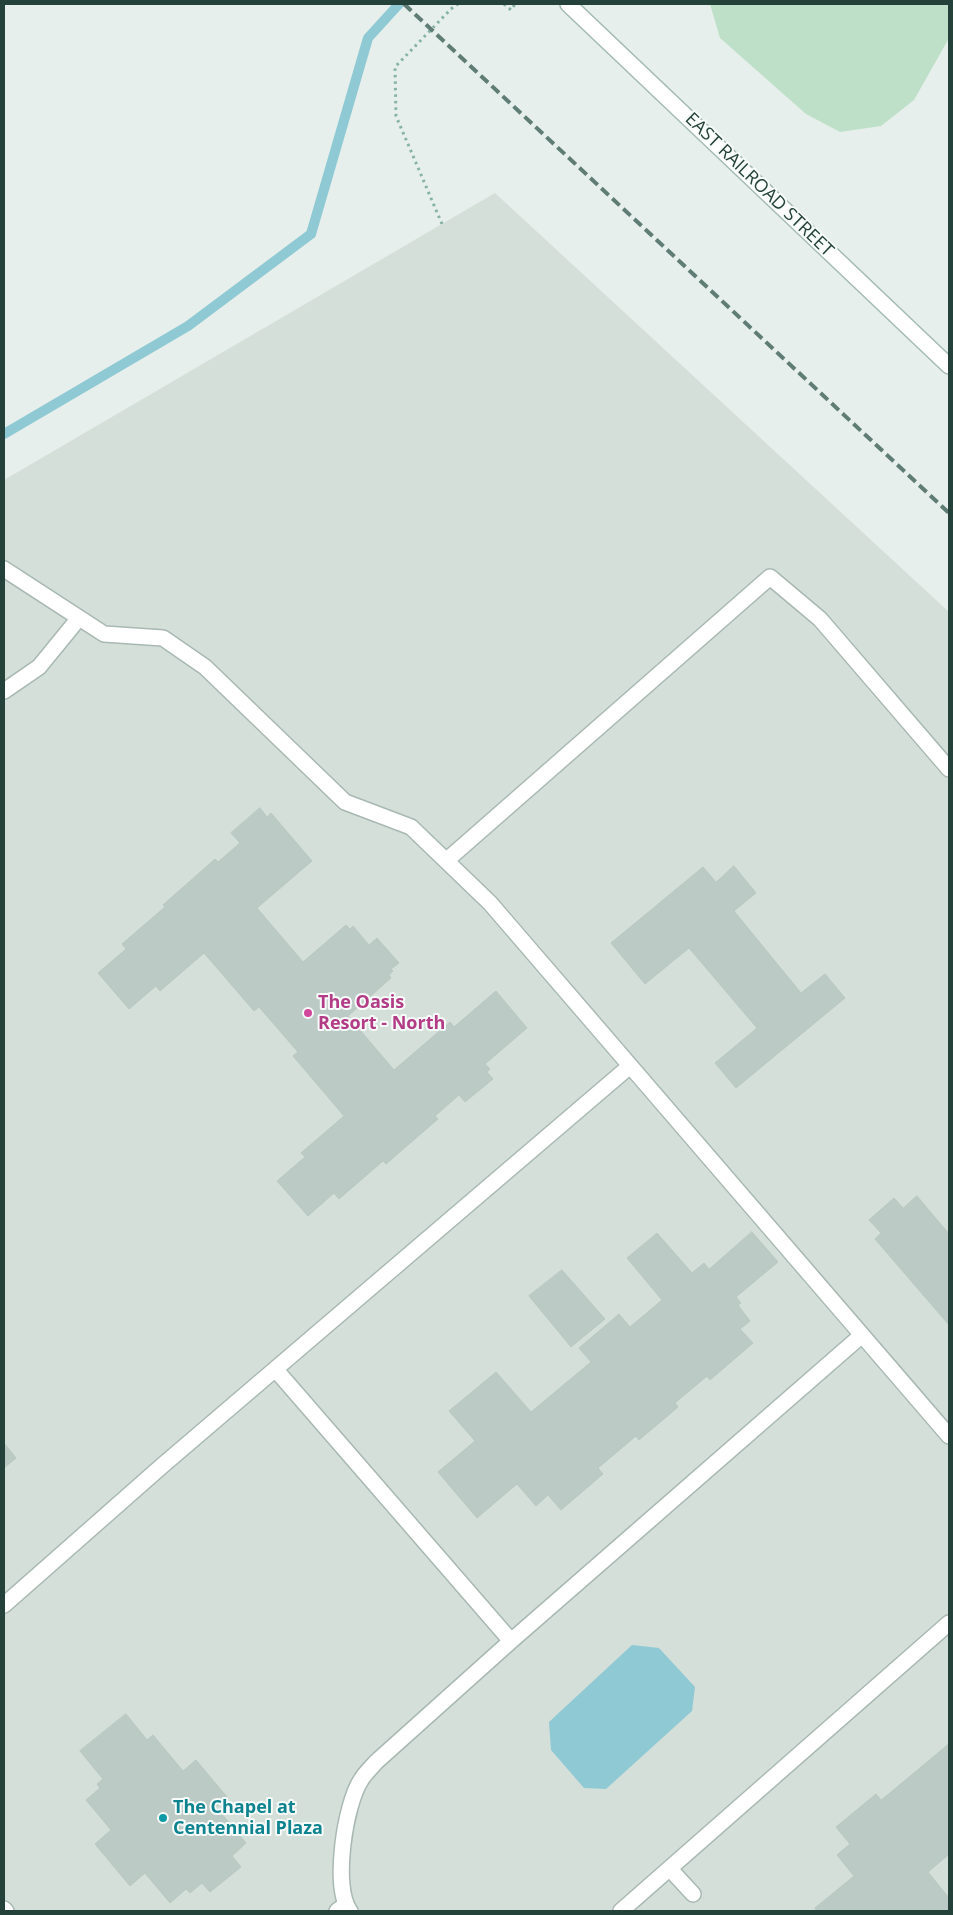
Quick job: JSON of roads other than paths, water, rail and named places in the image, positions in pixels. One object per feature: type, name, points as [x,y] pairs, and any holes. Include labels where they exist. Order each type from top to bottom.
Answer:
[{"type":"street","name":"EAST RAILROAD STREET","points":[[568,4],[949,366]]},
{"type":"street","points":[[4,569],[104,634],[163,638],[205,667],[345,802],[411,827],[447,860],[490,903],[949,1436]]},
{"type":"street","points":[[447,860],[770,577],[820,619],[949,769]]},
{"type":"street","points":[[4,691],[38,667],[79,618]]},
{"type":"street","points":[[4,1605],[163,1465],[630,1066]]},
{"type":"street","points":[[344,1909],[340,1865],[346,1824],[351,1802],[360,1780],[376,1762],[511,1641],[862,1334]]},
{"type":"street","points":[[276,1370],[511,1641]]},
{"type":"street","points":[[621,1911],[949,1622]]},
{"type":"street","points":[[670,1869],[692,1894]]},
{"type":"water","points":[[632,1645],[659,1648],[695,1687],[692,1711],[606,1789],[584,1788],[551,1750],[549,1722]]},
{"type":"waterway","points":[[4,434],[188,326],[311,234],[368,38],[399,4]]},
{"type":"railway","points":[[404,4],[949,513]]},
{"type":"place","name":"The Oasis Resort - North","points":[[308,1013]]},
{"type":"place","name":"The Chapel at Centennial Plaza","points":[[163,1818]]}]
